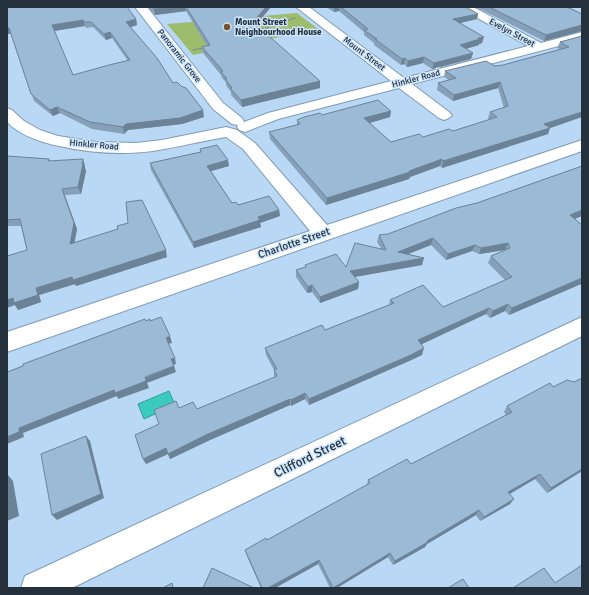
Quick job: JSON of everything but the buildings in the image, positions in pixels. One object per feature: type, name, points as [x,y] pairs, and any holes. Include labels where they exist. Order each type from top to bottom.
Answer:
[{"type":"street","name":"Panoramic Grove","points":[[141,7],[235,129],[323,233]]},
{"type":"street","name":"Evelyn Street","points":[[465,7],[539,47]]},
{"type":"street","name":"Mount Street","points":[[300,12],[402,83],[444,115]]},
{"type":"street","name":"Hinkler Road","points":[[7,113],[12,120],[22,128],[58,142],[115,148],[154,146],[235,129],[273,116],[582,36]]},
{"type":"street","name":"Charlotte Street","points":[[7,342],[582,145]]},
{"type":"street","name":"Clifford Street","points":[[37,588],[582,326]]},
{"type":"path","points":[[256,31],[300,12]]},
{"type":"path","points":[[188,52],[206,48]]},
{"type":"shaded area","points":[[297,13],[318,29],[193,55],[167,24]]},
{"type":"shaded area","points":[[169,391],[175,405],[144,419],[138,404]]},
{"type":"place","name":"Mount Street Neighbourhood House","points":[[227,27]]}]
